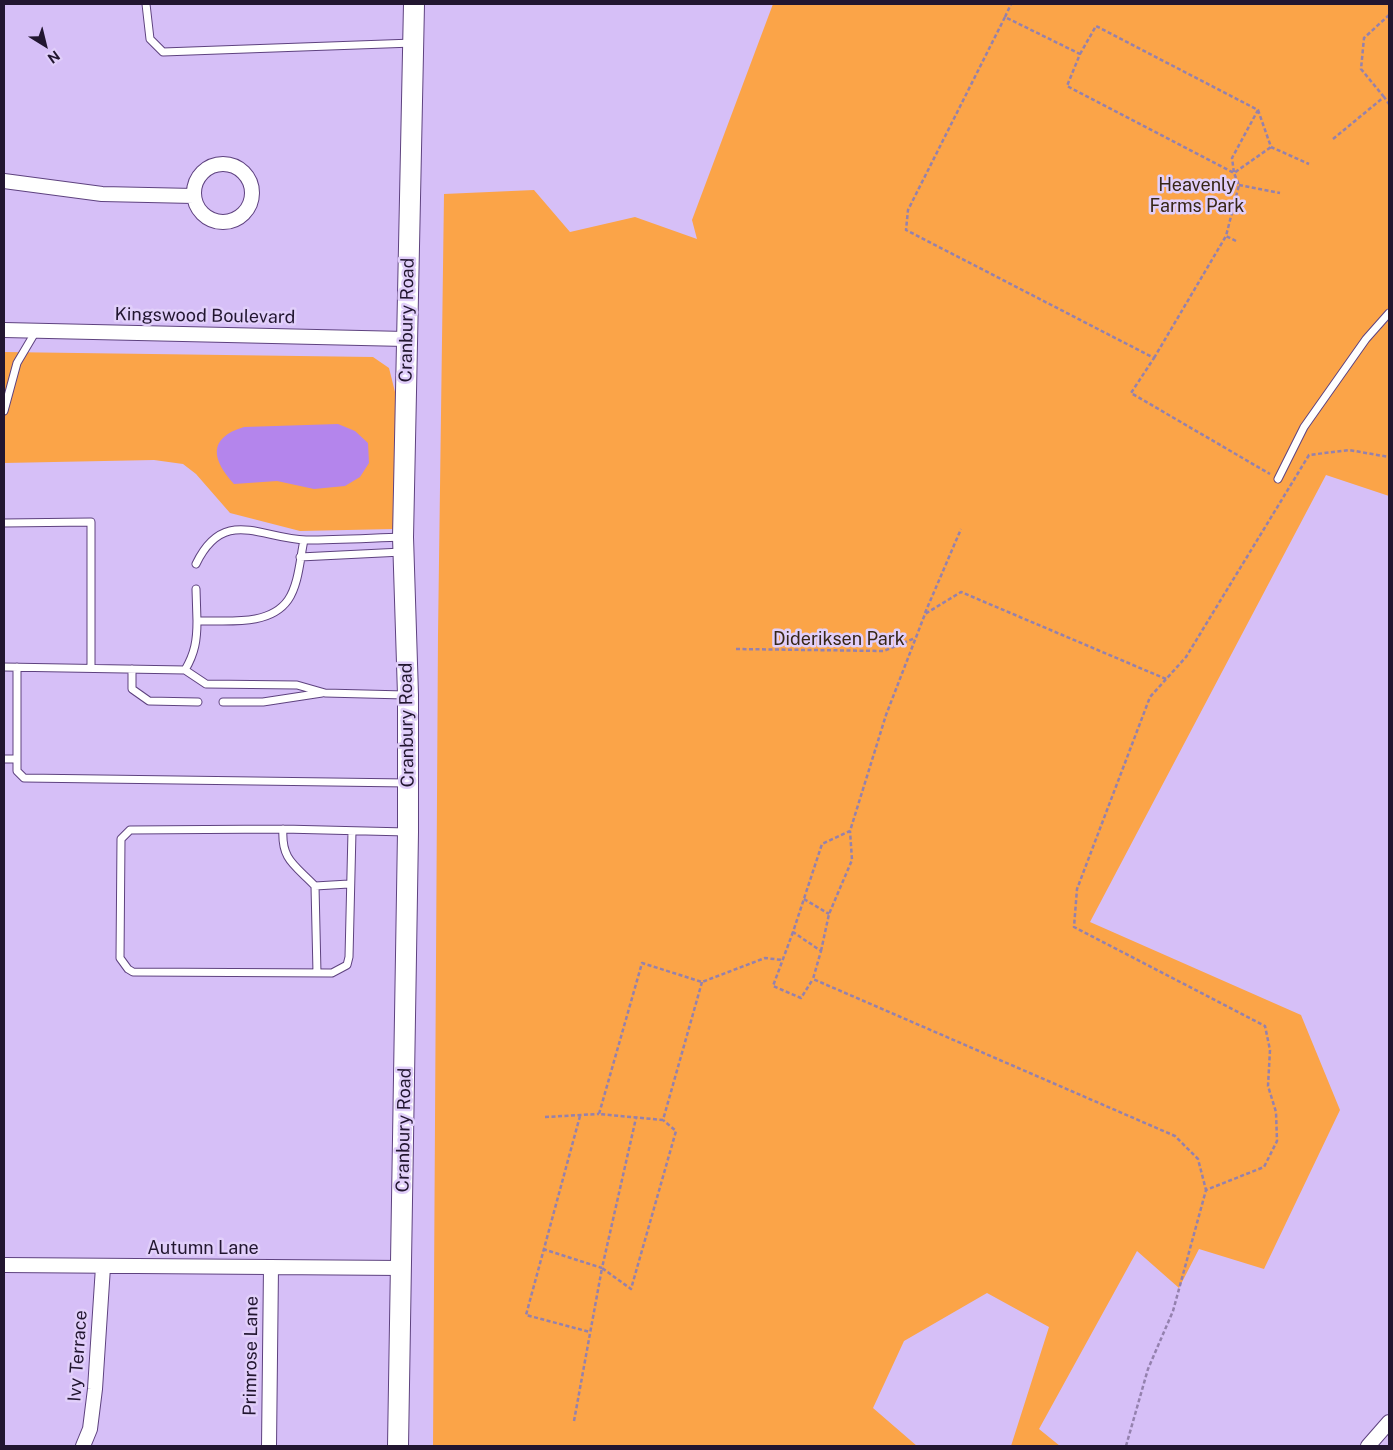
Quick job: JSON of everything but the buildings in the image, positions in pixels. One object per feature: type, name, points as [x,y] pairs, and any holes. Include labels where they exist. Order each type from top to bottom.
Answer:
[{"type":"main road","name":"Cranbury Road","points":[[398,1446],[408,832],[408,695],[403,544],[414,4]]},
{"type":"street","points":[[223,164],[232,165],[247,176],[252,193],[247,210],[232,220],[223,222],[206,216],[200,210],[194,196],[196,184],[200,176],[214,165],[223,164]]},
{"type":"street","points":[[4,181],[102,194],[194,196]]},
{"type":"street","name":"Kingswood Boulevard","points":[[4,330],[406,339]]},
{"type":"street","name":"Autumn Lane","points":[[4,1265],[402,1268]]},
{"type":"street","name":"Ivy Terrace","points":[[83,1446],[90,1430],[94,1397],[103,1267]]},
{"type":"street","name":"Primrose Lane","points":[[269,1446],[272,1267]]},
{"type":"street","points":[[1368,1446],[1389,1422]]},
{"type":"lane","points":[[146,4],[150,39],[163,52],[413,42]]},
{"type":"lane","points":[[1278,479],[1304,427],[1366,339],[1389,314]]},
{"type":"lane","points":[[4,411],[17,363],[37,331]]},
{"type":"lane","points":[[4,523],[91,522],[91,668]]},
{"type":"lane","points":[[196,564],[204,549],[217,537],[231,531],[247,528],[304,540],[403,544]]},
{"type":"lane","points":[[197,620],[260,619],[275,613],[289,599],[304,540]]},
{"type":"lane","points":[[300,557],[403,544]]},
{"type":"lane","points":[[185,670],[193,656],[197,640],[196,589]]},
{"type":"lane","points":[[4,667],[185,670],[206,684],[297,685],[325,693]]},
{"type":"lane","points":[[17,667],[17,771],[24,778],[408,782]]},
{"type":"lane","points":[[132,669],[132,689],[149,701],[198,702]]},
{"type":"lane","points":[[223,702],[263,702],[325,693],[408,695]]},
{"type":"lane","points":[[4,759],[17,759]]},
{"type":"lane","points":[[352,832],[348,965],[332,973],[133,972],[128,969],[120,958],[121,839],[124,833],[137,828],[408,832]]},
{"type":"lane","points":[[283,829],[282,845],[285,855],[315,886],[317,973]]},
{"type":"lane","points":[[315,886],[350,884]]},
{"type":"path","points":[[1011,4],[908,210],[906,230],[1154,358]]},
{"type":"path","points":[[1389,15],[1364,38],[1361,69],[1389,104]]},
{"type":"path","points":[[1005,17],[1080,54]]},
{"type":"path","points":[[1234,173],[1067,86],[1080,54],[1096,26],[1258,110],[1271,147],[1309,164]]},
{"type":"path","points":[[1333,139],[1384,97]]},
{"type":"path","points":[[1258,110],[1232,158],[1234,173],[1239,185],[1226,236],[1154,358],[1131,393],[1290,486]]},
{"type":"path","points":[[1234,173],[1271,147]]},
{"type":"path","points":[[1239,185],[1280,193]]},
{"type":"path","points":[[1226,236],[1236,241]]},
{"type":"path","points":[[1206,1190],[1264,1168],[1277,1141],[1276,1112],[1268,1086],[1270,1050],[1266,1026],[1074,927],[1077,889],[1150,697],[1186,657],[1309,455],[1349,450],[1389,457]]},
{"type":"path","points":[[850,832],[822,844],[773,986],[801,998],[813,978],[829,914],[852,860],[850,832],[886,715],[915,638],[961,529]]},
{"type":"path","points":[[925,614],[961,592],[1166,679]]},
{"type":"path","points":[[736,649],[884,651],[915,638]]},
{"type":"path","points":[[804,899],[829,914]]},
{"type":"path","points":[[793,932],[821,951]]},
{"type":"path","points":[[599,1114],[642,962],[702,982],[765,958],[782,960]]},
{"type":"path","points":[[813,978],[1175,1136],[1198,1159],[1206,1190],[1173,1311],[1148,1369],[1126,1446]]},
{"type":"path","points":[[663,1120],[702,982]]},
{"type":"path","points":[[543,1249],[602,1268],[632,1289],[676,1131],[663,1120],[599,1114],[545,1117]]},
{"type":"path","points":[[580,1116],[526,1315],[590,1332]]},
{"type":"path","points":[[574,1421],[602,1268],[636,1118]]},
{"type":"green space","name":"Dideriksen Park","points":[[773,4],[1389,4],[1389,496],[1326,475],[1090,922],[1301,1015],[1340,1110],[1264,1269],[1199,1249],[1179,1288],[1137,1251],[1039,1429],[1060,1446],[1011,1446],[1049,1327],[987,1293],[904,1341],[873,1408],[917,1446],[433,1446],[438,634],[444,194],[534,190],[570,232],[635,217],[697,239],[692,220]]},
{"type":"green space","points":[[4,352],[373,357],[389,368],[397,400],[394,529],[300,531],[230,513],[196,474],[183,464],[154,460],[4,463]]},
{"type":"shaded area","points":[[338,424],[355,431],[368,443],[369,463],[360,477],[345,486],[314,489],[277,481],[234,484],[221,467],[218,458],[219,444],[224,437],[244,427]]},
{"type":"park label","name":"Heavenly Farms Park","points":[[1197,195]]}]
